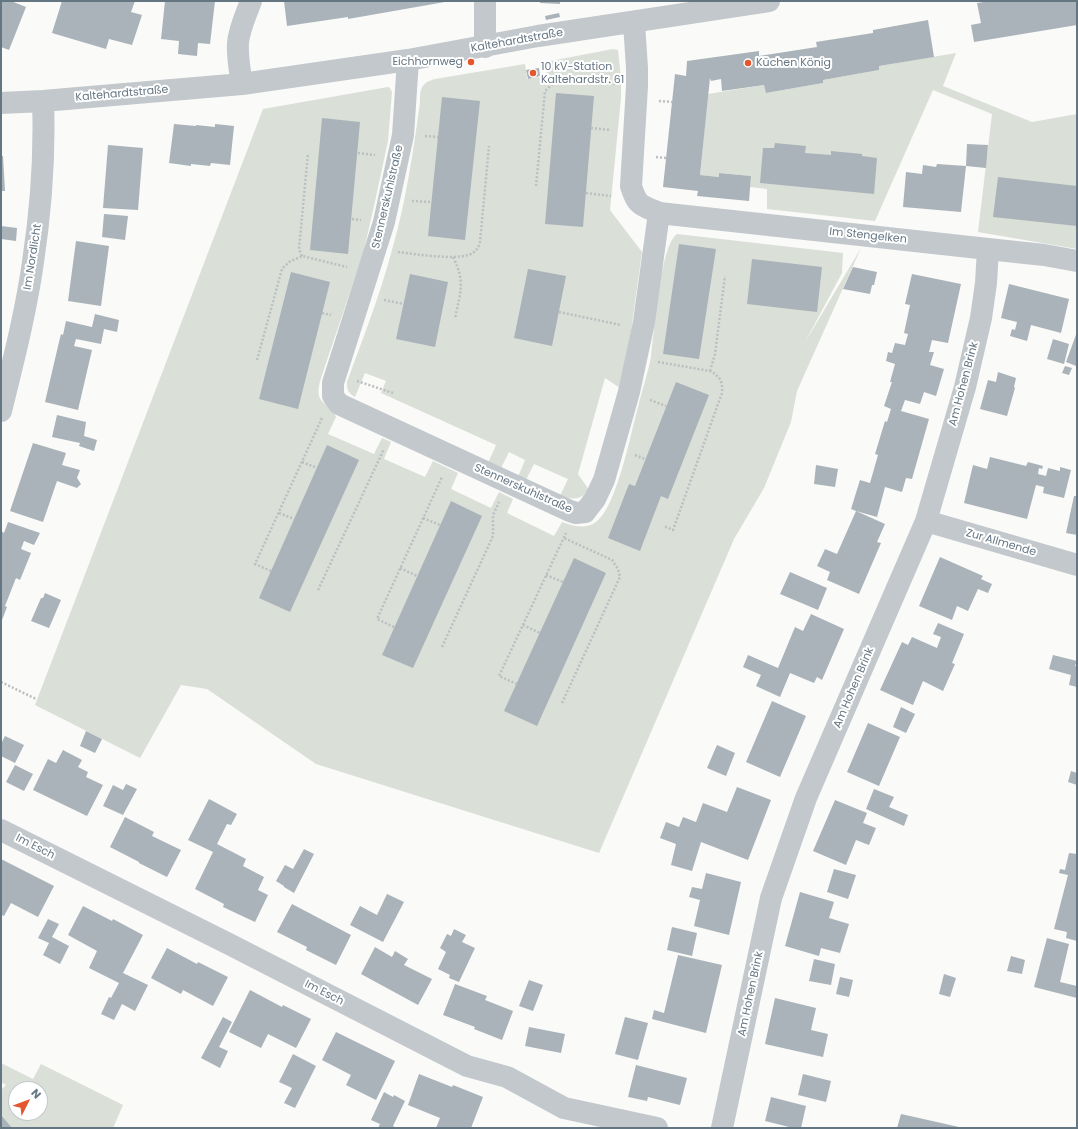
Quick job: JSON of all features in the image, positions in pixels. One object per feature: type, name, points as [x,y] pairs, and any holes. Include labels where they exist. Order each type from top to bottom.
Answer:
[{"type":"street","points":[[242,84],[238,58],[238,42],[241,27],[251,1]]},
{"type":"street","points":[[485,1],[485,47]]},
{"type":"street","name":"Kaltehardtstraße","points":[[1,102],[242,84],[408,60],[538,36],[634,23],[769,1]]},
{"type":"street","points":[[634,23],[637,86],[631,186],[639,204],[659,213]]},
{"type":"street","name":"Stennerskuhlstraße","points":[[408,60],[399,158],[376,250],[333,383],[333,396],[339,404],[570,511],[576,513],[585,512],[595,499],[604,480],[629,392],[643,329],[659,213]]},
{"type":"street","name":"Im Nordlicht","points":[[1,411],[22,324],[33,263],[40,205],[44,135],[43,100]]},
{"type":"street","name":"Im Stengelken","points":[[659,213],[1044,255],[1077,261]]},
{"type":"street","name":"Am Hohen Brink","points":[[722,1128],[771,898],[806,798],[926,521],[965,387],[981,318],[986,283],[988,249]]},
{"type":"street","name":"Zur Allmende","points":[[926,521],[1077,565]]},
{"type":"street","name":"Im Esch","points":[[1,830],[467,1066],[507,1077],[564,1108],[657,1128]]},
{"type":"path","points":[[536,186],[545,94],[549,87],[555,82],[562,80],[637,86]]},
{"type":"path","points":[[376,250],[453,257],[461,257],[472,254],[480,246],[489,146]]},
{"type":"path","points":[[302,256],[300,249],[308,153]]},
{"type":"path","points":[[257,360],[280,273],[282,268],[289,262],[302,256],[369,272]]},
{"type":"path","points":[[453,257],[459,270],[462,282],[455,319]]},
{"type":"path","points":[[710,371],[715,354],[726,276]]},
{"type":"path","points":[[558,312],[643,329]]},
{"type":"path","points":[[636,358],[710,371],[721,379],[723,386],[722,393],[674,530],[664,526]]},
{"type":"path","points":[[336,374],[393,393]]},
{"type":"path","points":[[271,571],[255,564],[333,396]]},
{"type":"path","points":[[318,590],[394,429]]},
{"type":"path","points":[[394,627],[377,619],[451,456]]},
{"type":"path","points":[[302,462],[317,468]]},
{"type":"path","points":[[442,647],[493,536],[493,515],[509,483]]},
{"type":"path","points":[[279,513],[294,519]]},
{"type":"path","points":[[517,684],[499,676],[576,513]]},
{"type":"path","points":[[423,518],[440,525]]},
{"type":"path","points":[[562,703],[620,577],[618,569],[612,560],[564,538]]},
{"type":"path","points":[[400,568],[417,576]]},
{"type":"path","points":[[546,575],[563,582]]},
{"type":"path","points":[[523,625],[540,633]]},
{"type":"path","points":[[1,682],[36,699]]},
{"type":"shaded area","points":[[613,49],[618,50],[621,98],[610,210],[642,252],[631,331],[620,388],[605,378],[578,474],[589,490],[583,496],[568,498],[560,496],[568,479],[534,464],[526,480],[518,477],[525,460],[509,452],[501,468],[488,463],[496,445],[381,393],[386,381],[365,373],[355,397],[348,391],[347,382],[377,300],[397,232],[412,158],[420,94],[424,85],[435,79],[525,64],[527,79],[547,76],[545,62]]},
{"type":"shaded area","points":[[956,53],[943,86],[1032,122],[1077,114],[1077,249],[978,232],[992,114],[933,90],[875,221],[767,209],[767,189],[750,187],[751,176],[719,173],[719,177],[700,175],[708,94],[764,85],[766,93],[823,83],[823,80],[879,70],[879,66]]},
{"type":"shaded area","points":[[388,87],[392,92],[388,141],[363,254],[318,390],[322,402],[332,410],[336,417],[328,434],[374,454],[382,438],[391,442],[384,459],[425,477],[433,461],[458,473],[451,489],[491,508],[499,492],[513,499],[507,513],[554,536],[562,522],[583,527],[596,522],[604,514],[617,486],[650,363],[656,311],[666,255],[671,242],[677,234],[843,253],[842,273],[804,344],[861,248],[797,391],[791,422],[764,488],[734,539],[599,853],[316,764],[207,689],[181,685],[140,758],[35,705],[263,109]]},
{"type":"shaded area","points":[[1,1063],[33,1079],[41,1064],[123,1105],[113,1128],[1,1128],[1,1090],[6,1085],[1,1082]]},
{"type":"building","points":[[1,1],[11,1],[26,7],[9,50],[1,47]]},
{"type":"building","points":[[62,1],[135,1],[131,12],[142,15],[132,45],[109,39],[106,49],[52,33]]},
{"type":"building","points":[[165,1],[215,1],[210,44],[198,43],[197,56],[178,54],[179,41],[161,39]]},
{"type":"building","points":[[284,1],[445,2],[348,19],[348,17],[287,26]]},
{"type":"building","points":[[540,1],[560,1],[560,4],[540,3]]},
{"type":"building","points":[[990,1],[1077,1],[1077,25],[974,42],[971,25],[981,23],[977,3]]},
{"type":"building","points":[[559,13],[560,17],[546,20],[545,16]]},
{"type":"building","points":[[928,20],[934,57],[879,66],[879,70],[823,80],[823,83],[766,93],[764,85],[722,91],[721,79],[711,81],[710,78],[700,175],[719,177],[719,173],[751,176],[749,201],[697,196],[698,191],[663,187],[675,74],[686,76],[687,61],[759,51],[759,56],[817,47],[816,42],[873,33],[873,30]]},
{"type":"building","name":"10 kV-Station Kaltehardstr. 61","points":[[539,68],[540,76],[528,79],[526,70]]},
{"type":"building","points":[[556,93],[594,96],[583,227],[545,224]]},
{"type":"building","points":[[442,97],[480,101],[465,240],[428,236]]},
{"type":"building","points":[[322,118],[360,122],[348,254],[310,250]]},
{"type":"building","points":[[174,124],[215,127],[215,124],[234,126],[230,165],[211,163],[210,166],[191,164],[191,166],[169,163]]},
{"type":"building","points":[[775,143],[806,146],[805,153],[831,155],[831,151],[862,154],[862,156],[877,158],[874,194],[760,183],[763,148],[774,148]]},
{"type":"building","points":[[967,144],[988,145],[986,168],[966,166]]},
{"type":"building","points":[[108,145],[143,148],[138,210],[103,208]]},
{"type":"building","points":[[1,156],[3,156],[5,191],[1,191]]},
{"type":"building","points":[[937,164],[966,166],[961,212],[903,207],[906,172],[922,174],[923,165],[936,167]]},
{"type":"building","points":[[998,177],[1077,186],[1077,226],[993,217]]},
{"type":"building","points":[[104,214],[128,216],[125,240],[102,237]]},
{"type":"building","points":[[1,226],[17,228],[16,241],[1,239]]},
{"type":"building","points":[[76,241],[109,246],[101,306],[68,301]]},
{"type":"building","points":[[679,244],[716,249],[699,359],[663,354]]},
{"type":"building","points":[[752,259],[822,267],[817,312],[747,304]]},
{"type":"building","points":[[853,267],[877,272],[870,294],[843,289]]},
{"type":"building","points":[[528,269],[566,276],[552,346],[514,338]]},
{"type":"building","points":[[291,272],[330,282],[298,409],[259,399]]},
{"type":"building","points":[[410,274],[448,282],[435,347],[396,339]]},
{"type":"building","points":[[912,274],[961,284],[948,343],[932,340],[929,352],[934,352],[930,365],[944,369],[936,396],[924,392],[920,404],[905,400],[901,411],[929,419],[912,479],[906,478],[902,492],[885,487],[877,517],[851,509],[860,480],[870,483],[878,455],[875,454],[885,421],[887,422],[891,409],[884,406],[892,382],[890,382],[895,364],[886,361],[888,352],[892,353],[895,343],[905,345],[908,334],[904,333],[910,305],[905,304]]},
{"type":"building","points":[[1009,284],[1069,299],[1061,333],[1031,325],[1027,341],[1010,336],[1012,329],[1015,330],[1017,322],[1001,318]]},
{"type":"building","points":[[95,314],[119,320],[117,332],[104,329],[101,344],[76,339],[74,346],[92,350],[78,410],[45,402],[61,334],[63,335],[66,321],[92,327]]},
{"type":"building","points":[[1077,332],[1077,362],[1076,366],[1066,362]]},
{"type":"building","points":[[1053,339],[1069,344],[1064,364],[1047,359]]},
{"type":"building","points":[[1065,366],[1072,368],[1069,375],[1062,373]]},
{"type":"building","points":[[998,372],[1016,378],[1015,388],[1007,416],[980,409],[988,380],[996,382]]},
{"type":"building","points":[[676,382],[709,395],[668,499],[661,496],[640,551],[608,538],[629,484],[635,486]]},
{"type":"building","points":[[57,415],[86,422],[84,436],[97,440],[94,451],[79,446],[80,443],[52,437]]},
{"type":"building","points":[[33,443],[66,453],[62,465],[80,470],[77,478],[81,484],[77,488],[57,481],[43,522],[10,511]]},
{"type":"building","points":[[327,445],[359,460],[290,612],[259,598]]},
{"type":"building","points":[[990,457],[1026,466],[1028,462],[1043,466],[1042,469],[1039,468],[1038,474],[1046,476],[1048,468],[1060,471],[1060,467],[1071,470],[1064,498],[1043,493],[1044,487],[1036,485],[1027,519],[964,503],[973,465],[987,469]]},
{"type":"building","points":[[816,465],[838,469],[835,487],[814,484]]},
{"type":"building","points":[[1074,496],[1077,496],[1077,535],[1066,533]]},
{"type":"building","points":[[451,501],[482,516],[413,668],[382,655]]},
{"type":"building","points":[[856,511],[885,524],[877,542],[881,543],[859,594],[827,580],[830,572],[817,566],[825,549],[837,554]]},
{"type":"building","points":[[8,522],[40,533],[34,545],[24,541],[21,549],[31,553],[20,580],[16,578],[5,606],[7,607],[2,620],[1,531],[4,533]]},
{"type":"building","points":[[940,557],[983,576],[981,579],[992,584],[988,593],[978,589],[968,611],[957,606],[952,620],[919,606]]},
{"type":"building","points":[[574,558],[606,573],[537,726],[504,711]]},
{"type":"building","points":[[790,572],[827,588],[818,610],[780,594]]},
{"type":"building","points":[[45,593],[61,600],[49,628],[31,621],[41,598],[43,598]]},
{"type":"building","points":[[811,614],[844,629],[822,680],[817,677],[814,683],[790,673],[780,697],[756,686],[761,675],[743,667],[748,655],[778,668],[795,627],[803,631]]},
{"type":"building","points":[[938,623],[964,634],[952,663],[955,664],[943,691],[923,681],[913,705],[880,690],[902,642],[908,645],[912,637],[937,648],[941,637],[933,634]]},
{"type":"building","points":[[1053,655],[1077,661],[1075,666],[1077,666],[1077,687],[1069,685],[1071,675],[1049,669]]},
{"type":"building","points":[[772,701],[806,716],[780,777],[746,762]]},
{"type":"building","points":[[901,707],[915,714],[906,733],[893,727]]},
{"type":"building","points":[[868,723],[900,737],[879,786],[847,772]]},
{"type":"building","points":[[86,731],[102,739],[95,753],[80,746]]},
{"type":"building","points":[[5,736],[24,745],[15,763],[1,756],[1,744]]},
{"type":"building","points":[[717,745],[735,753],[726,776],[707,768]]},
{"type":"building","points":[[63,750],[82,760],[78,767],[88,772],[86,777],[103,785],[87,816],[33,790],[48,759],[56,763]]},
{"type":"building","points":[[15,765],[33,774],[24,791],[6,782]]},
{"type":"building","points":[[1071,771],[1077,773],[1077,785],[1068,782]]},
{"type":"building","points":[[126,784],[137,789],[123,815],[103,806],[113,785],[123,790]]},
{"type":"building","points":[[737,787],[771,800],[748,860],[701,842],[692,871],[671,865],[676,844],[660,838],[666,822],[679,827],[683,817],[696,822],[703,803],[727,812]]},
{"type":"building","points":[[874,789],[894,797],[889,807],[908,815],[904,826],[866,809]]},
{"type":"building","points":[[209,799],[237,814],[231,825],[227,824],[217,844],[246,859],[243,866],[264,877],[258,890],[268,895],[255,922],[223,907],[224,904],[195,889],[213,852],[188,840]]},
{"type":"building","points":[[835,800],[867,813],[863,823],[876,828],[869,845],[856,840],[846,865],[813,851]]},
{"type":"building","points":[[125,817],[154,832],[152,836],[181,850],[167,877],[110,847]]},
{"type":"building","points":[[304,849],[314,854],[294,893],[276,881],[285,865],[293,869]]},
{"type":"building","points":[[1069,853],[1077,854],[1077,941],[1066,938],[1067,932],[1054,929],[1068,875],[1059,873],[1060,869],[1065,870]]},
{"type":"building","points":[[1,859],[54,886],[38,917],[11,903],[4,916],[1,915]]},
{"type":"building","points":[[834,869],[856,875],[848,899],[827,892]]},
{"type":"building","points":[[706,873],[741,882],[729,935],[694,926],[700,900],[689,897],[692,887],[702,889]]},
{"type":"building","points":[[800,892],[834,902],[829,918],[849,924],[840,953],[821,948],[819,956],[785,946]]},
{"type":"building","points":[[387,894],[404,902],[383,942],[350,925],[360,906],[377,915]]},
{"type":"building","points":[[292,904],[351,935],[336,965],[306,950],[307,947],[277,932]]},
{"type":"building","points":[[83,906],[112,921],[113,919],[143,935],[123,973],[148,985],[135,1011],[122,1004],[114,1020],[101,1014],[109,997],[111,998],[119,983],[89,968],[97,951],[68,935]]},
{"type":"building","points":[[48,919],[59,924],[52,937],[69,946],[60,964],[43,955],[49,943],[38,938]]},
{"type":"building","points":[[672,927],[697,933],[692,956],[667,950]]},
{"type":"building","points":[[454,929],[466,935],[462,942],[475,948],[459,982],[449,978],[450,975],[438,969],[446,952],[440,948],[447,934],[451,936]]},
{"type":"building","points":[[1047,938],[1069,944],[1060,982],[1077,986],[1077,998],[1034,987]]},
{"type":"building","points":[[375,947],[392,957],[395,951],[408,959],[404,965],[432,979],[418,1005],[361,974]]},
{"type":"building","points":[[167,948],[197,964],[198,962],[228,977],[213,1006],[183,990],[181,994],[151,978]]},
{"type":"building","points":[[678,955],[722,965],[706,1033],[652,1019],[654,1010],[664,1013]]},
{"type":"building","points":[[1011,956],[1025,960],[1022,974],[1007,971]]},
{"type":"building","points":[[814,959],[835,964],[831,985],[809,981]]},
{"type":"building","points":[[944,974],[956,978],[950,997],[939,994]]},
{"type":"building","points":[[840,977],[853,980],[849,997],[836,994]]},
{"type":"building","points":[[529,980],[543,985],[533,1011],[519,1006]]},
{"type":"building","points":[[455,984],[487,996],[485,1000],[513,1011],[502,1040],[474,1029],[475,1027],[443,1015]]},
{"type":"building","points":[[250,990],[282,1007],[283,1005],[311,1019],[296,1048],[268,1034],[261,1048],[229,1032]]},
{"type":"building","points":[[775,998],[816,1008],[811,1030],[828,1034],[823,1057],[765,1044]]},
{"type":"building","points":[[223,1017],[232,1022],[219,1047],[228,1051],[220,1068],[201,1058]]},
{"type":"building","points":[[625,1017],[648,1023],[638,1060],[615,1054]]},
{"type":"building","points":[[529,1027],[565,1034],[561,1053],[525,1046]]},
{"type":"building","points":[[336,1032],[395,1061],[376,1100],[346,1085],[351,1075],[322,1060]]},
{"type":"building","points":[[293,1054],[316,1066],[295,1108],[284,1103],[292,1088],[279,1082]]},
{"type":"building","points":[[636,1065],[687,1078],[680,1105],[648,1097],[647,1101],[628,1097]]},
{"type":"building","points":[[419,1074],[483,1097],[471,1128],[436,1128],[440,1118],[408,1105]]},
{"type":"building","points":[[803,1074],[831,1081],[826,1102],[798,1095]]},
{"type":"building","points":[[384,1092],[405,1101],[393,1126],[396,1128],[378,1128],[380,1124],[371,1120]]},
{"type":"building","points":[[771,1097],[806,1106],[801,1128],[793,1128],[765,1121]]},
{"type":"building","points":[[901,1114],[959,1127],[959,1128],[897,1128]]},
{"type":"building","points":[[1,1115],[12,1128],[1,1128]]},
{"type":"place","name":"Eichhornweg","points":[[471,62]]},
{"type":"place","name":"Küchen König","points":[[748,63]]},
{"type":"place","name":"10 kV-Station Kaltehardstr. 61","points":[[533,73]]}]
